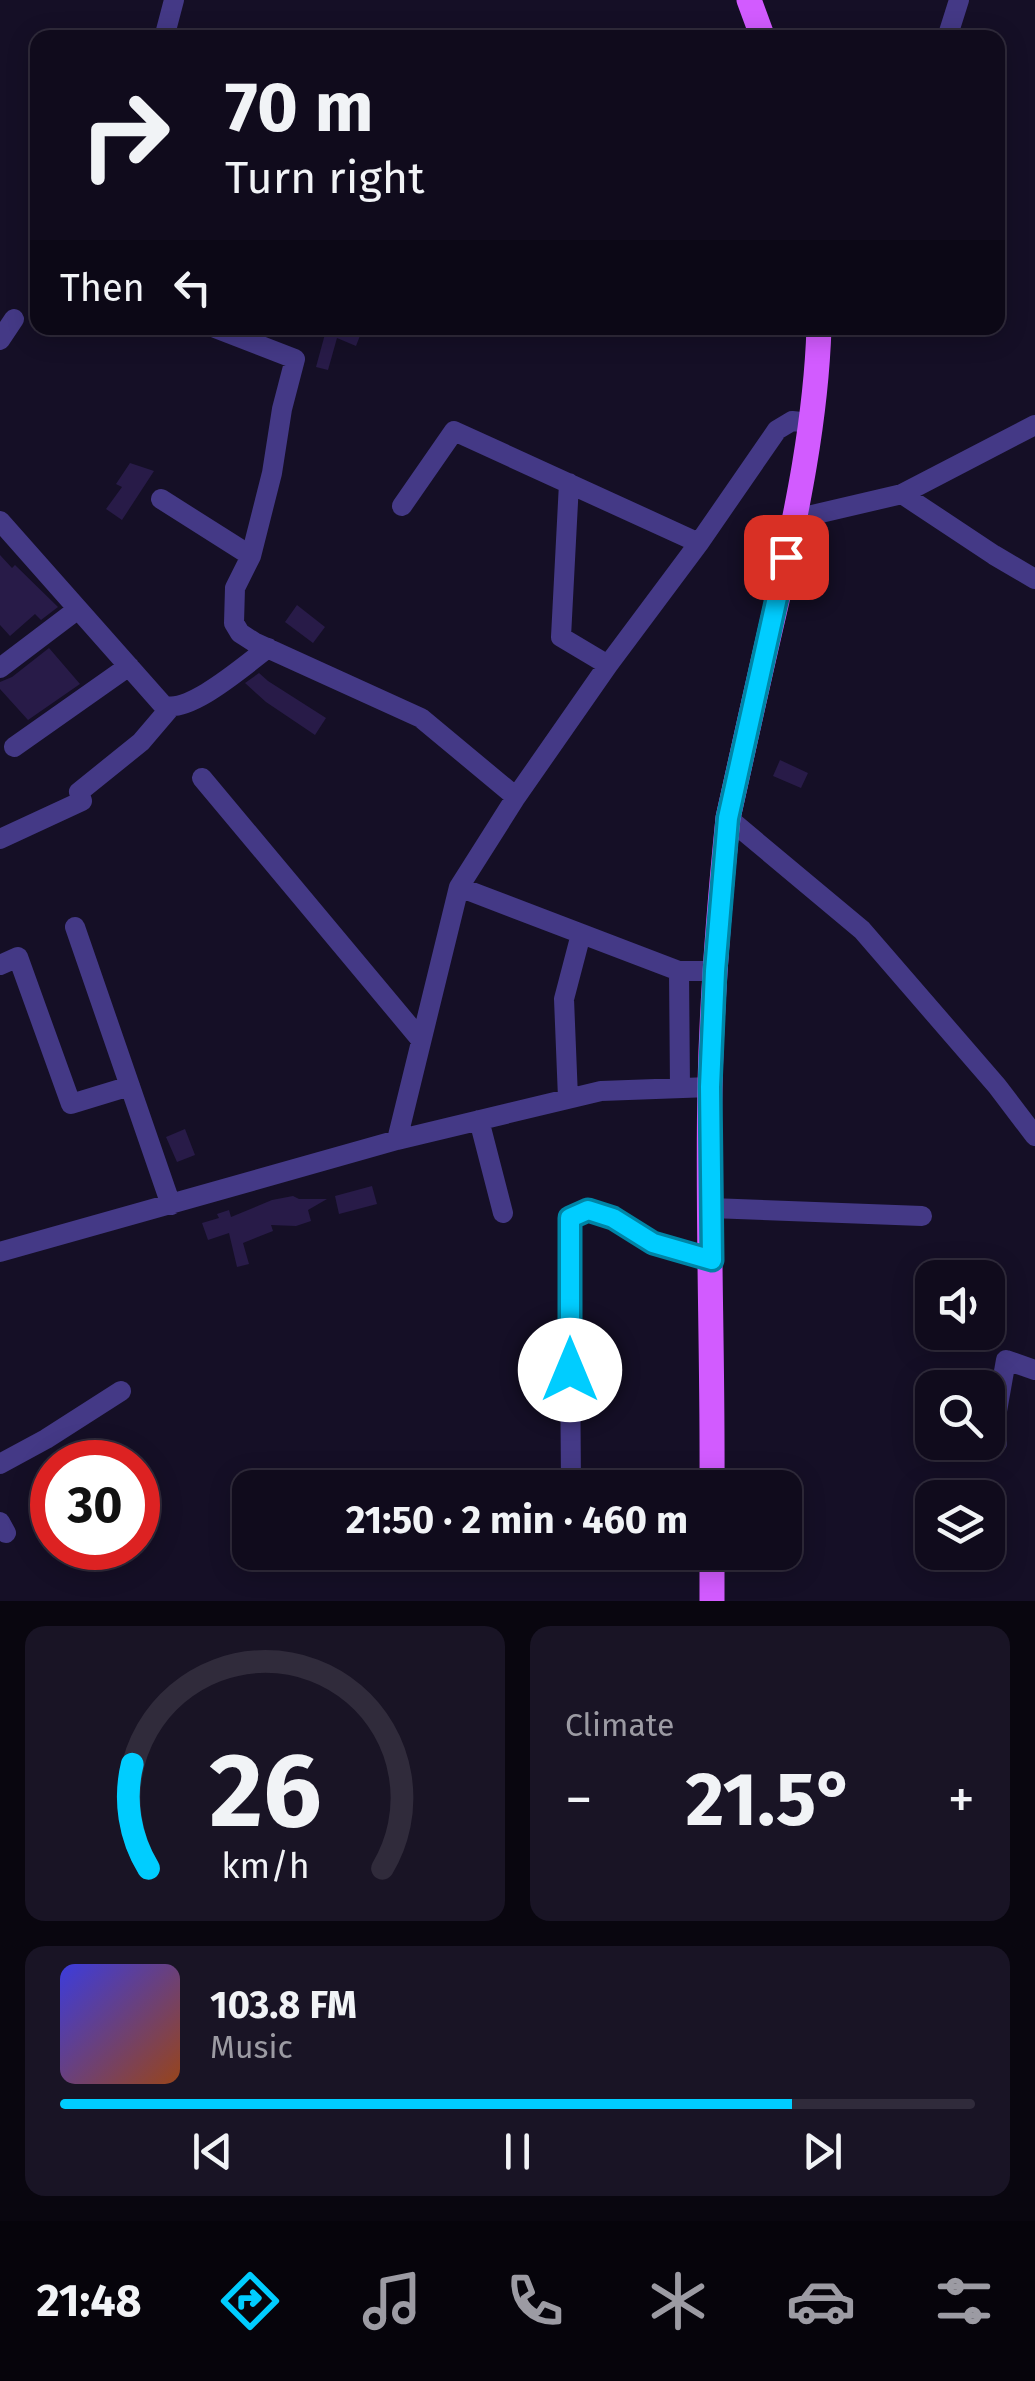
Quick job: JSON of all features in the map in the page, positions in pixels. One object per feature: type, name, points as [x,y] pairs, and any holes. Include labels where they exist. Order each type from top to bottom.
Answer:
[{"type":"main road","points":[[749,0],[761,30]]},
{"type":"main road","points":[[712,1470],[710,1087],[728,818],[795,519],[811,423],[819,335]]},
{"type":"main road","points":[[712,1570],[712,1601]]},
{"type":"street","points":[[166,30],[174,0]]},
{"type":"street","points":[[950,30],[959,0]]},
{"type":"street","points":[[0,340],[14,319]]},
{"type":"street","points":[[233,335],[295,359],[272,473],[250,556],[235,588],[234,623],[240,634],[421,718],[516,797]]},
{"type":"street","points":[[397,1140],[459,888],[516,797],[777,430],[792,421],[811,423]]},
{"type":"street","points":[[795,519],[902,494],[1035,425]]},
{"type":"street","points":[[402,506],[454,431],[699,543]]},
{"type":"street","points":[[569,483],[561,637],[608,665]]},
{"type":"street","points":[[902,494],[1035,579]]},
{"type":"street","points":[[162,499],[250,556]]},
{"type":"street","points":[[0,520],[170,708]]},
{"type":"street","points":[[0,668],[78,609]]},
{"type":"street","points":[[0,839],[82,801],[79,792],[141,742],[170,708],[194,702],[268,648]]},
{"type":"street","points":[[14,748],[129,666]]},
{"type":"street","points":[[202,778],[422,1040]]},
{"type":"street","points":[[728,818],[862,930],[997,1086],[1035,1136]]},
{"type":"street","points":[[459,888],[679,971],[715,971]]},
{"type":"street","points":[[75,927],[171,1205]]},
{"type":"street","points":[[568,1098],[564,999],[581,934]]},
{"type":"street","points":[[0,965],[18,958],[71,1104],[130,1086]]},
{"type":"street","points":[[679,971],[680,1088]]},
{"type":"street","points":[[0,1252],[397,1140],[601,1090],[710,1087]]},
{"type":"street","points":[[479,1120],[503,1213]]},
{"type":"street","points":[[711,1208],[922,1216]]},
{"type":"street","points":[[571,1470],[570,1218],[588,1210],[613,1218],[653,1243],[712,1260]]},
{"type":"street","points":[[1004,1370],[1006,1360],[1035,1370]]},
{"type":"street","points":[[0,1464],[120,1390]]},
{"type":"building","points":[[325,335],[360,335],[356,346],[337,338],[328,370],[316,367]]},
{"type":"building","points":[[130,463],[154,471],[122,520],[106,509],[122,487],[116,484]]},
{"type":"building","points":[[0,555],[58,607],[41,620],[35,614],[10,636],[0,625]]},
{"type":"building","points":[[297,605],[325,627],[313,643],[285,622]]},
{"type":"building","points":[[49,648],[80,684],[28,720],[0,689],[0,682]]},
{"type":"building","points":[[259,673],[326,718],[315,735],[245,683]]},
{"type":"building","points":[[780,760],[808,773],[801,788],[773,776]]},
{"type":"building","points":[[185,1129],[195,1155],[177,1162],[166,1137]]},
{"type":"building","points":[[372,1186],[377,1204],[339,1214],[335,1196]]},
{"type":"building","points":[[293,1196],[327,1199],[308,1210],[311,1221],[296,1226],[271,1225],[273,1231],[243,1243],[249,1264],[237,1267],[229,1233],[208,1240],[202,1223],[219,1218],[217,1214],[229,1210],[231,1217]]},
{"type":"route","points":[[570,1370],[570,1218],[588,1210],[613,1218],[653,1243],[712,1260],[710,1087],[723,862],[728,818],[786,557]]}]
